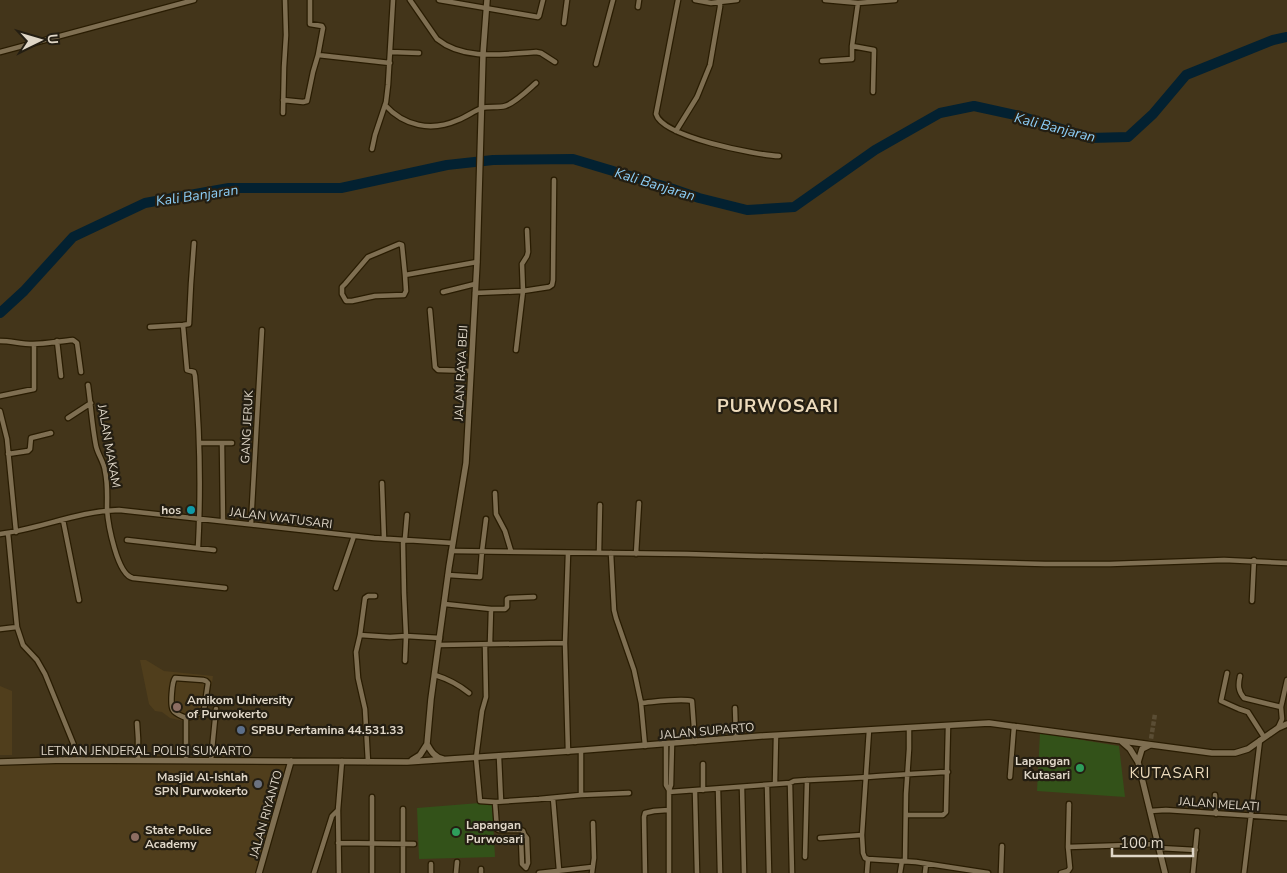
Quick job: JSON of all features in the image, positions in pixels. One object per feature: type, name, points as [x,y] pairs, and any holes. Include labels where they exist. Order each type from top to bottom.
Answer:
[{"type":"street","points":[[0,52],[194,0]]},
{"type":"street","points":[[283,113],[286,35],[285,0]]},
{"type":"street","points":[[283,100],[307,101],[318,55],[322,28],[322,26],[310,24],[310,0]]},
{"type":"street","points":[[372,149],[385,105],[390,64],[393,0]]},
{"type":"street","points":[[410,0],[442,44],[452,48],[483,54],[536,52],[555,62]]},
{"type":"street","points":[[439,0],[538,17],[542,0]]},
{"type":"street","name":"JALAN RAYA BEJI","points":[[427,744],[448,575],[466,463],[477,262],[483,54],[487,0]]},
{"type":"street","points":[[564,23],[567,0]]},
{"type":"street","points":[[596,64],[613,0]]},
{"type":"street","points":[[638,7],[639,0]]},
{"type":"street","points":[[678,0],[656,114],[657,117],[676,131],[718,146],[779,156]]},
{"type":"street","points":[[695,0],[712,3],[738,0]]},
{"type":"street","points":[[825,0],[858,3],[895,0]]},
{"type":"street","points":[[676,131],[700,90],[710,65],[720,1]]},
{"type":"street","points":[[822,61],[852,59],[858,3]]},
{"type":"street","points":[[852,46],[874,50],[873,92]]},
{"type":"street","points":[[390,52],[419,53]]},
{"type":"street","points":[[318,55],[390,64]]},
{"type":"street","points":[[385,105],[408,123],[430,126],[451,123],[482,108],[506,106],[536,83]]},
{"type":"street","points":[[475,292],[522,291],[552,285],[554,180]]},
{"type":"street","points":[[516,350],[522,291],[522,264],[528,254],[527,230]]},
{"type":"street","points":[[150,327],[189,324],[194,243]]},
{"type":"street","points":[[399,244],[402,245],[405,275],[406,291],[404,295],[375,296],[346,301],[342,294],[342,288],[366,258],[399,244]]},
{"type":"street","points":[[405,275],[477,262]]},
{"type":"street","points":[[443,292],[475,284]]},
{"type":"street","points":[[430,310],[436,369],[471,371]]},
{"type":"street","points":[[183,325],[187,370],[195,373],[200,443],[198,548]]},
{"type":"street","name":"GANG JERUK","points":[[251,524],[262,330]]},
{"type":"street","points":[[0,341],[22,344],[75,341],[81,372]]},
{"type":"street","points":[[57,342],[61,376]]},
{"type":"street","points":[[0,396],[34,389],[34,344]]},
{"type":"street","name":"JALAN MAKAM","points":[[88,386],[97,448],[104,466],[108,485],[107,511],[115,550],[122,570],[127,576],[133,578],[225,588]]},
{"type":"street","points":[[68,418],[90,404]]},
{"type":"street","points":[[0,411],[7,439],[16,532]]},
{"type":"street","points":[[8,454],[28,451],[30,449],[30,438],[51,433]]},
{"type":"street","points":[[0,441],[7,439]]},
{"type":"street","points":[[200,443],[232,443]]},
{"type":"street","points":[[222,444],[222,521]]},
{"type":"street","points":[[382,483],[384,538]]},
{"type":"street","points":[[495,493],[496,514],[505,531],[511,552]]},
{"type":"street","points":[[636,554],[639,504]]},
{"type":"street","points":[[599,553],[600,505]]},
{"type":"street","name":"JALAN WATUSARI","points":[[0,534],[16,532],[91,513],[119,510],[354,536],[453,543]]},
{"type":"street","points":[[405,661],[404,540],[407,515]]},
{"type":"street","points":[[448,575],[480,577],[486,518]]},
{"type":"street","points":[[63,520],[79,600]]},
{"type":"street","points":[[8,533],[21,642],[37,660],[45,674],[80,760]]},
{"type":"street","points":[[336,588],[354,536]]},
{"type":"street","points":[[126,540],[214,550]]},
{"type":"street","points":[[452,551],[1054,564],[1224,560],[1287,563]]},
{"type":"street","points":[[568,553],[565,643],[568,752]]},
{"type":"street","points":[[611,553],[616,618],[634,670],[641,703],[645,746]]},
{"type":"street","points":[[1252,601],[1254,560]]},
{"type":"street","points":[[368,762],[366,709],[356,669],[356,652],[365,598],[375,596]]},
{"type":"street","points":[[445,604],[505,609],[507,607],[507,599],[509,598],[534,597]]},
{"type":"street","points":[[491,609],[486,697],[482,711],[476,758],[480,800],[498,801],[630,793]]},
{"type":"street","points":[[0,629],[18,627]]},
{"type":"street","points":[[360,635],[440,638]]},
{"type":"street","points":[[439,645],[565,643]]},
{"type":"street","points":[[1227,673],[1222,702],[1248,712],[1262,738],[1250,816],[1244,873]]},
{"type":"street","points":[[435,676],[447,678],[469,693]]},
{"type":"street","points":[[1240,676],[1239,690],[1244,698],[1281,707]]},
{"type":"street","points":[[175,678],[206,681],[208,684],[204,710],[186,718],[174,712],[172,707],[173,682],[175,678]]},
{"type":"street","points":[[1278,728],[1282,719],[1281,707],[1287,680]]},
{"type":"street","points":[[641,703],[692,701],[695,742]]},
{"type":"street","points":[[734,708],[736,738]]},
{"type":"street","points":[[211,760],[216,709]]},
{"type":"street","points":[[186,718],[186,760]]},
{"type":"street","points":[[137,723],[138,760]]},
{"type":"street","name":"JALAN SUPARTO","points":[[291,761],[406,762],[447,760],[736,738],[989,723],[1212,753],[1235,753],[1248,749],[1262,738],[1287,724]]},
{"type":"street","points":[[906,814],[945,814],[947,809],[948,726]]},
{"type":"street","points":[[1010,777],[1014,726]]},
{"type":"street","points":[[900,873],[904,861],[909,728]]},
{"type":"street","points":[[869,730],[862,835],[864,856],[868,859],[904,861],[950,870],[988,873]]},
{"type":"street","points":[[776,736],[776,784]]},
{"type":"street","points":[[1122,742],[1130,749],[1138,762],[1165,873]]},
{"type":"street","points":[[406,762],[420,755],[427,744],[435,756],[447,760]]},
{"type":"street","points":[[669,744],[671,785],[668,810],[669,873]]},
{"type":"street","points":[[1138,762],[1142,749],[1150,744]]},
{"type":"street","points":[[581,751],[581,795]]},
{"type":"street","points":[[499,756],[497,829],[523,831],[527,838],[528,863],[526,868],[530,873]]},
{"type":"street","name":"LETNAN JENDERAL POLISI SUMARTO","points":[[0,762],[80,760],[291,761]]},
{"type":"street","name":"JALAN RIYANTO","points":[[259,873],[291,761]]},
{"type":"street","points":[[339,873],[338,810],[342,761]]},
{"type":"street","points":[[703,764],[704,790]]},
{"type":"street","points":[[669,791],[718,789],[807,780],[948,772]]},
{"type":"street","points":[[805,857],[807,780]]},
{"type":"street","points":[[790,783],[792,873]]},
{"type":"street","points":[[767,785],[769,873]]},
{"type":"street","points":[[742,787],[744,873]]},
{"type":"street","points":[[718,789],[720,873]]},
{"type":"street","points":[[695,790],[697,873]]},
{"type":"street","points":[[1215,796],[1216,814]]},
{"type":"street","points":[[372,797],[372,873]]},
{"type":"street","points":[[553,798],[563,871]]},
{"type":"street","points":[[1061,873],[1068,872],[1070,868],[1068,847],[1069,804]]},
{"type":"street","points":[[403,809],[403,873]]},
{"type":"street","points":[[314,873],[332,816],[338,810]]},
{"type":"street","points":[[645,873],[645,813],[668,810]]},
{"type":"street","name":"JALAN MELATI","points":[[1150,811],[1166,810],[1287,818]]},
{"type":"street","points":[[592,873],[594,858],[593,823]]},
{"type":"street","points":[[1193,873],[1197,831]]},
{"type":"street","points":[[820,838],[862,835]]},
{"type":"street","points":[[338,843],[414,844]]},
{"type":"street","points":[[1001,873],[1002,846]]},
{"type":"street","points":[[1068,847],[1159,846],[1196,850]]},
{"type":"street","points":[[867,873],[868,859]]},
{"type":"street","points":[[456,873],[457,862]]},
{"type":"street","points":[[431,864],[431,873]]},
{"type":"street","points":[[925,873],[926,864]]},
{"type":"street","points":[[539,873],[592,867]]},
{"type":"shaded area","name":"Amikom University of Purwokerto","points":[[140,660],[146,660],[164,671],[213,676],[200,717],[190,721],[189,756],[183,756],[184,721],[170,718],[162,712],[155,711],[149,704]]},
{"type":"shaded area","points":[[0,686],[12,691],[12,755],[0,755]]},
{"type":"shaded area","name":"State Police Academy","points":[[291,761],[259,873],[0,873],[0,762]]},
{"type":"green space","name":"Lapangan Kutasari","points":[[1040,733],[1119,746],[1125,797],[1037,791]]},
{"type":"green space","name":"Lapangan Purwosari","points":[[492,802],[495,857],[419,859],[417,808]]},
{"type":"waterway","name":"Kali Banjaran","points":[[0,313],[24,291],[73,237],[145,203],[229,188],[341,188],[447,165],[493,160],[573,159],[699,198],[747,210],[794,207],[875,150],[940,113],[974,106],[1020,116],[1090,138],[1128,137],[1153,114],[1186,75],[1273,40],[1287,37]]},
{"type":"tunnel","points":[[1150,745],[1155,714]]},
{"type":"place","name":"hos","points":[[191,510]]},
{"type":"place","name":"Amikom University of Purwokerto","points":[[177,707]]},
{"type":"place","name":"SPBU Pertamina 44.531.33","points":[[241,730]]},
{"type":"place","name":"Lapangan Kutasari","points":[[1080,768]]},
{"type":"place","name":"Masjid Al-Ishlah SPN Purwokerto","points":[[258,784]]},
{"type":"place","name":"Lapangan Purwosari","points":[[456,832]]},
{"type":"place","name":"State Police Academy","points":[[135,837]]},
{"type":"district","name":"PURWOSARI","points":[[778,406]]},
{"type":"district","name":"KUTASARI","points":[[1170,773]]}]
